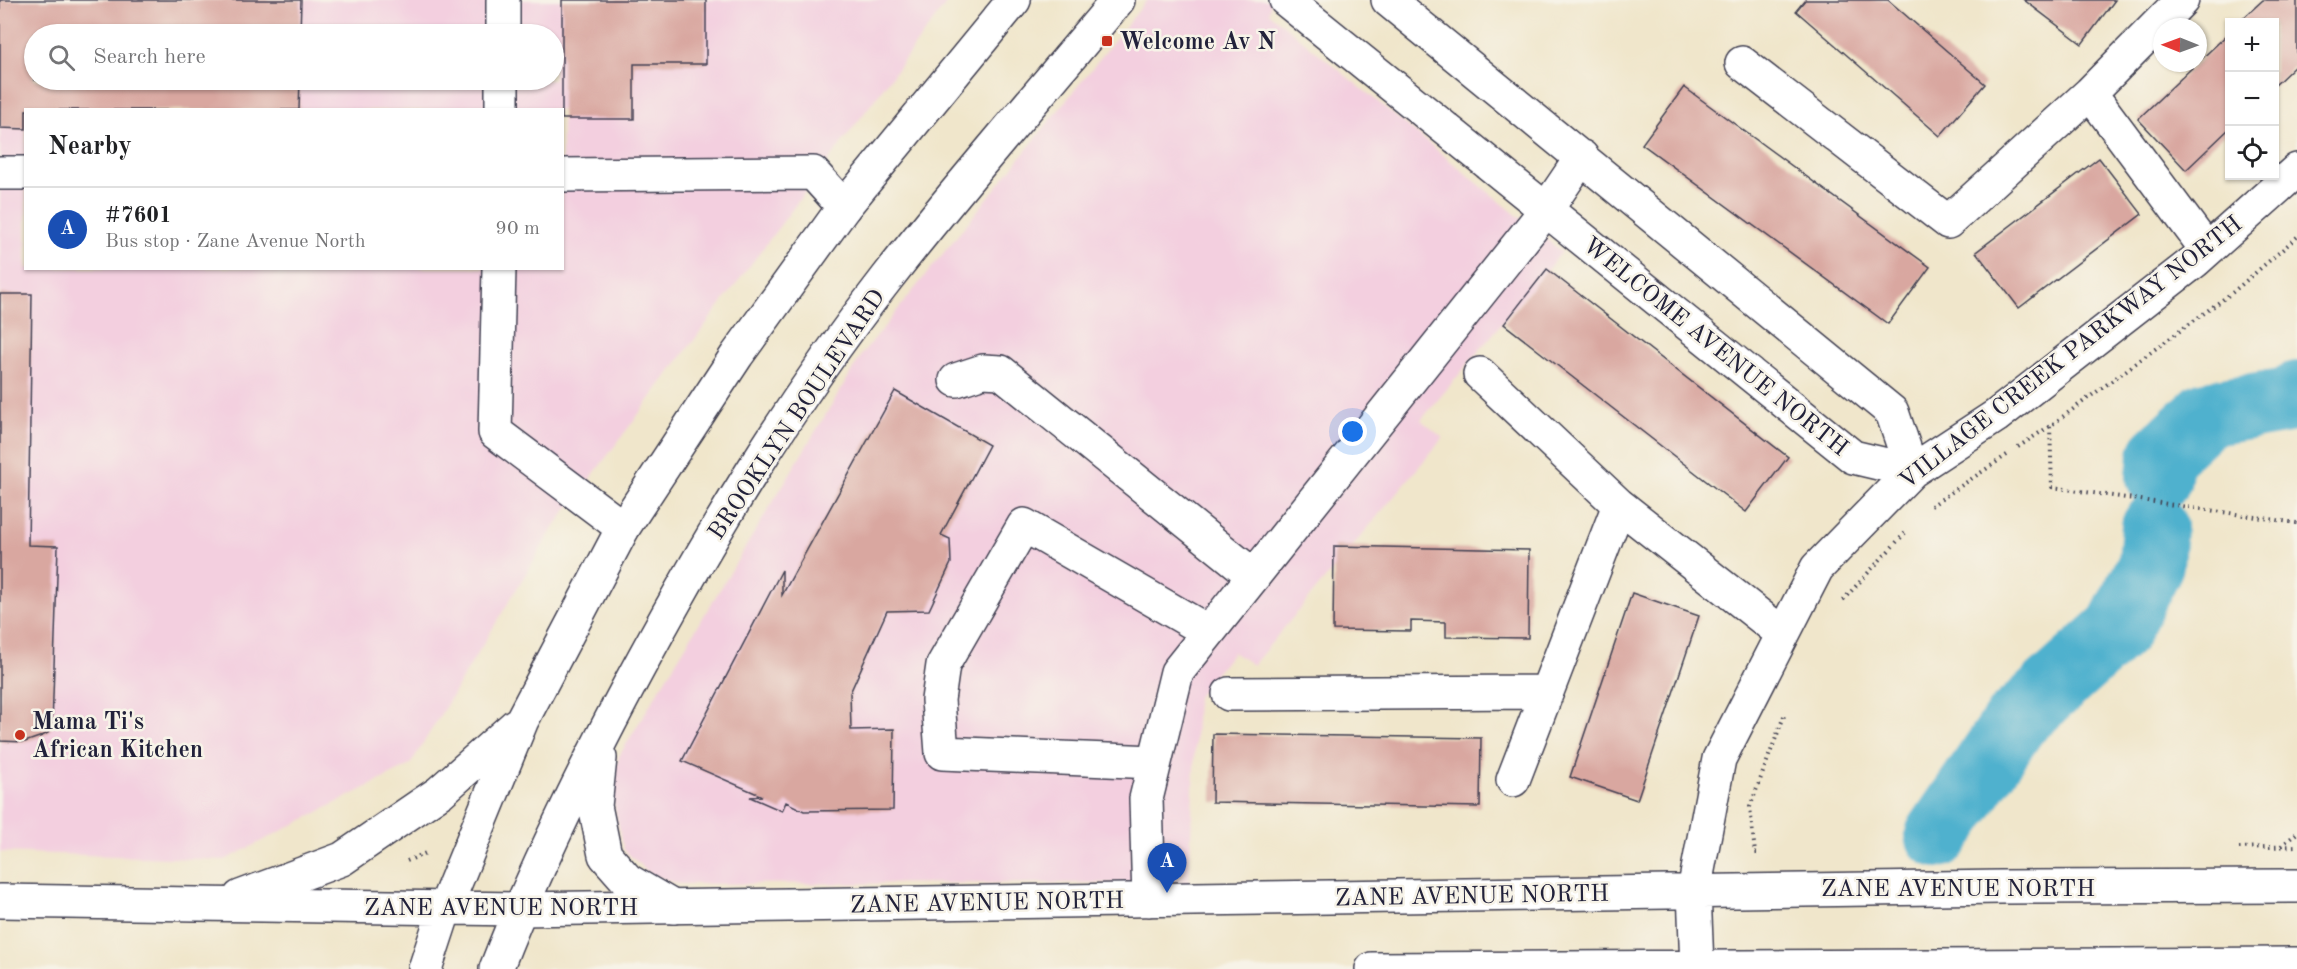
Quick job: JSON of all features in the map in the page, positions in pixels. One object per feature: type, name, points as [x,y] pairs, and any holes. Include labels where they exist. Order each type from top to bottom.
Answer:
[{"type":"street","points":[[503,0],[503,24]]},
{"type":"street","points":[[425,969],[445,908],[522,720],[623,528],[737,355],[844,207],[1014,0]]},
{"type":"street","name":"BROOKLYN BOULEVARD","points":[[496,969],[519,909],[603,734],[668,612],[747,478],[819,370],[887,278],[1118,0]]},
{"type":"street","name":"WELCOME AVENUE NORTH","points":[[1286,0],[1853,457],[1912,471]]},
{"type":"street","points":[[1388,0],[1892,412],[1912,471]]},
{"type":"street","points":[[1742,63],[1948,222],[2090,93],[2182,0]]},
{"type":"street","points":[[502,90],[502,108]]},
{"type":"street","points":[[2090,93],[2207,250]]},
{"type":"street","points":[[1149,900],[1146,799],[1177,672],[1546,210],[1582,157]]},
{"type":"street","name":"VILLAGE CREEK PARKWAY NORTH","points":[[1697,967],[1694,891],[1719,759],[1817,568],[1912,471],[1996,416],[2207,250],[2297,170]]},
{"type":"street","points":[[0,173],[24,173]]},
{"type":"street","points":[[564,175],[813,173],[844,207]]},
{"type":"street","points":[[499,270],[495,432],[623,528]]},
{"type":"street","points":[[956,380],[983,371],[1001,372],[1254,576]]},
{"type":"street","points":[[1480,374],[1619,505],[1783,634]]},
{"type":"street","points":[[1513,780],[1619,505]]},
{"type":"street","points":[[1154,762],[942,753],[938,700],[943,665],[1024,525],[1209,632]]},
{"type":"street","points":[[1229,694],[1547,692]]},
{"type":"street","points":[[224,903],[342,859],[440,792],[522,720]]},
{"type":"street","points":[[603,734],[595,806],[605,855],[627,880],[672,908]]},
{"type":"street","name":"ZANE AVENUE NORTH","points":[[0,901],[519,909],[1837,889],[2297,886]]},
{"type":"street","points":[[1372,969],[2140,967],[2297,964]]},
{"type":"path","points":[[1929,507],[2050,426],[2233,292],[2297,237]]},
{"type":"path","points":[[2050,426],[2052,487],[2297,523]]},
{"type":"path","points":[[1836,608],[1906,532]]},
{"type":"path","points":[[1764,854],[1755,853],[1750,807],[1788,708]]},
{"type":"path","points":[[2280,846],[2297,833]]},
{"type":"shaded area","points":[[0,0],[949,0],[554,527],[410,765],[225,860],[0,852]]},
{"type":"shaded area","points":[[1147,0],[1271,0],[1269,13],[1562,252],[1421,420],[1443,438],[1253,665],[1233,652],[1197,697],[1189,883],[678,884],[650,874],[624,850],[612,796],[619,756],[863,353]]},
{"type":"building","points":[[0,0],[301,0],[300,24],[24,24],[24,90],[300,90],[299,108],[24,108],[24,129],[0,128]]},
{"type":"building","points":[[562,0],[706,0],[706,64],[634,64],[634,119],[564,119],[562,90],[564,90],[564,24],[562,24]]},
{"type":"building","points":[[1805,0],[1888,0],[1985,84],[1940,136],[1796,11]]},
{"type":"building","points":[[2024,0],[2115,0],[2082,44]]},
{"type":"building","points":[[2263,0],[2297,0],[2297,64],[2279,81],[2279,18],[2243,18]]},
{"type":"building","points":[[2225,37],[2225,133],[2186,170],[2138,119],[2188,72],[2207,72],[2207,54]]},
{"type":"building","points":[[1684,87],[1930,267],[1888,324],[1642,144]]},
{"type":"building","points":[[2099,158],[2142,214],[2019,308],[1976,252]]},
{"type":"building","points":[[1547,269],[1788,457],[1746,512],[1504,324]]},
{"type":"building","points":[[0,294],[32,294],[28,545],[58,546],[52,726],[48,733],[25,742],[0,741]]},
{"type":"building","points":[[895,391],[989,445],[941,535],[950,539],[951,563],[929,610],[887,611],[850,693],[851,730],[894,729],[893,810],[804,811],[786,802],[782,811],[750,797],[762,796],[682,761],[782,570],[782,595]]},
{"type":"building","points":[[1334,546],[1529,550],[1528,638],[1446,637],[1446,622],[1411,621],[1411,631],[1333,630]]},
{"type":"building","points":[[1632,593],[1699,616],[1637,800],[1570,777]]},
{"type":"building","points":[[1213,734],[1481,738],[1480,807],[1212,802]]},
{"type":"waterway","points":[[2159,477],[2161,456],[2206,414],[2288,400],[2297,394]]},
{"type":"waterway","points":[[1938,835],[2016,721],[2118,629],[2151,564],[2154,527]]},
{"type":"place","name":"Welcome Av N","points":[[1107,41]]},
{"type":"place","name":"Mama Ti's African Kitchen","points":[[20,735]]},
{"type":"place","name":"#7601","points":[[1167,893]]}]
